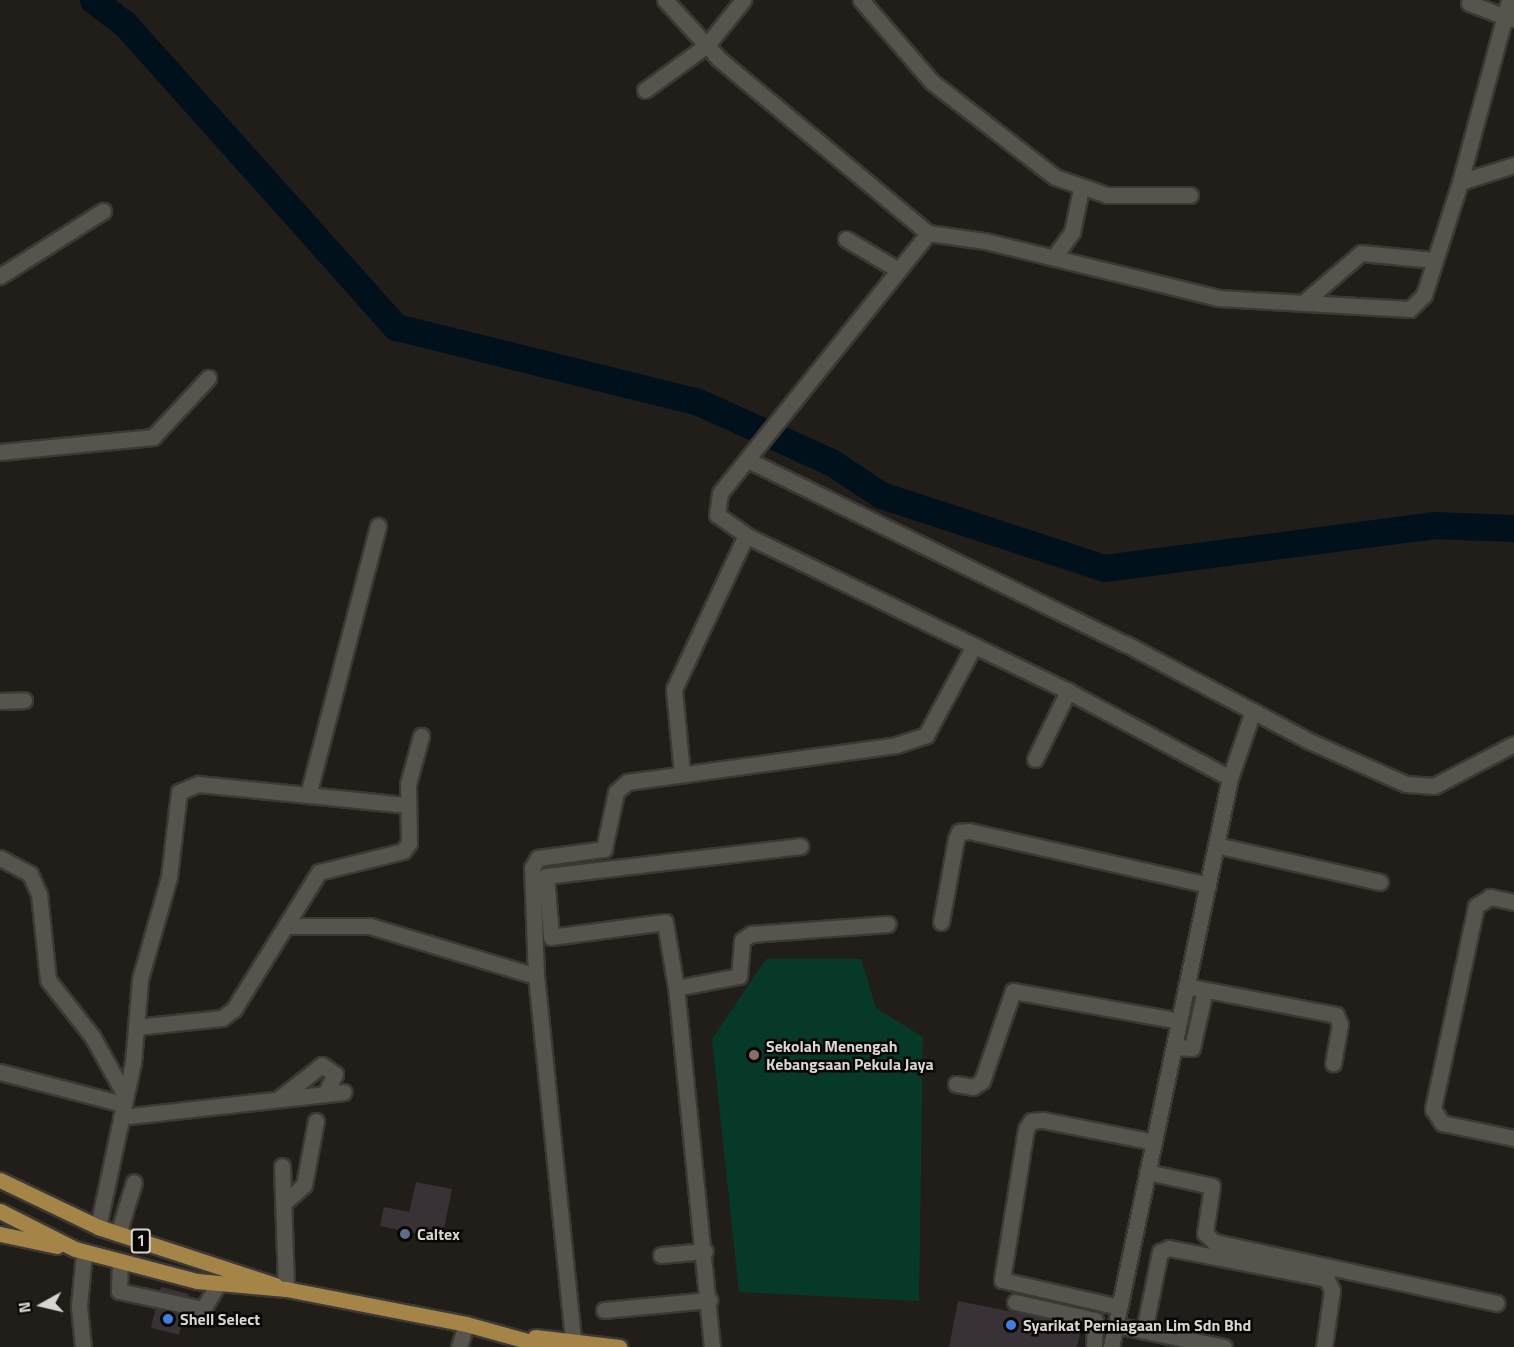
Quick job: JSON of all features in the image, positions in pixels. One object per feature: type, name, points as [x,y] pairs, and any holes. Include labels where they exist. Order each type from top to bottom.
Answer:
[{"type":"main road","name":"1","points":[[0,1180],[98,1227],[286,1289]]},
{"type":"main road","name":"1","points":[[0,1211],[79,1251],[218,1284],[286,1289],[466,1324],[514,1335],[549,1347]]},
{"type":"main road","points":[[0,1234],[79,1251]]},
{"type":"main road","name":"1","points":[[514,1335],[573,1339],[619,1347]]},
{"type":"street","points":[[665,0],[708,45],[811,140],[928,233],[1054,257],[1218,298],[1410,309],[1424,295],[1508,19],[1509,0]]},
{"type":"street","points":[[645,90],[708,45],[743,0]]},
{"type":"street","points":[[861,0],[895,45],[979,123],[1081,189],[1107,195],[1190,195]]},
{"type":"street","points":[[1469,3],[1508,19]]},
{"type":"street","points":[[1460,182],[1514,165]]},
{"type":"street","points":[[1054,257],[1072,232],[1081,189]]},
{"type":"street","points":[[0,276],[103,211]]},
{"type":"street","points":[[928,233],[895,268],[781,420],[720,493],[716,511],[721,520],[746,535],[1068,691],[1230,778]]},
{"type":"street","points":[[846,239],[895,268]]},
{"type":"street","points":[[1304,303],[1360,253],[1434,260]]},
{"type":"street","points":[[0,449],[153,437],[208,378]]},
{"type":"street","points":[[748,460],[1253,711],[1419,788],[1434,786],[1514,744]]},
{"type":"street","points":[[308,795],[378,526]]},
{"type":"street","points":[[682,774],[674,689],[746,535]]},
{"type":"street","points":[[573,1339],[536,976],[532,868],[538,858],[604,849],[616,792],[627,782],[896,745],[926,735],[974,646]]},
{"type":"street","points":[[1035,759],[1068,691]]},
{"type":"street","points":[[0,701],[24,700]]},
{"type":"street","points":[[1110,1347],[1230,778],[1253,711]]},
{"type":"street","points":[[136,1027],[222,1018],[234,1009],[319,872],[403,851],[409,843],[407,805],[421,736]]},
{"type":"street","points":[[98,1227],[123,1105],[136,1027],[140,979],[169,877],[179,792],[198,784],[407,805]]},
{"type":"street","points":[[942,922],[959,832],[1208,885]]},
{"type":"street","points":[[1216,845],[1380,882]]},
{"type":"street","points":[[712,1347],[710,1300],[676,988],[665,922],[551,937],[546,876],[800,846]]},
{"type":"street","points":[[0,858],[30,874],[39,894],[48,980],[92,1036],[123,1105]]},
{"type":"street","points":[[1514,902],[1490,897],[1476,906],[1433,1109],[1442,1123],[1514,1138]]},
{"type":"street","points":[[676,988],[739,976],[742,940],[751,934],[888,924]]},
{"type":"street","points":[[287,926],[370,926],[536,976]]},
{"type":"street","points":[[1186,986],[1336,1015],[1340,1024],[1333,1063]]},
{"type":"street","points":[[1174,1047],[1192,1048],[1205,990]]},
{"type":"street","points":[[956,1084],[973,1087],[982,1081],[1013,991],[1179,1021]]},
{"type":"street","points":[[280,1098],[322,1065],[335,1074],[333,1087],[325,1094]]},
{"type":"street","points":[[0,1072],[123,1105],[280,1098],[344,1092]]},
{"type":"street","points":[[1119,1307],[1002,1280],[1026,1129],[1031,1121],[1043,1120],[1154,1142]]},
{"type":"street","points":[[284,1203],[304,1185],[316,1121]]},
{"type":"street","points":[[282,1166],[286,1289]]},
{"type":"street","points":[[1148,1172],[1212,1186],[1205,1233],[1214,1242],[1497,1303]]},
{"type":"street","points":[[118,1234],[134,1182]]},
{"type":"street","points":[[1144,1331],[1160,1252],[1169,1248],[1327,1279],[1332,1290],[1324,1347]]},
{"type":"street","points":[[79,1251],[79,1306],[83,1347]]},
{"type":"street","points":[[661,1255],[705,1251]]},
{"type":"street","points":[[120,1261],[119,1291],[203,1309],[218,1284]]},
{"type":"street","points":[[604,1310],[710,1300]]},
{"type":"street","points":[[1015,1302],[1095,1320],[1094,1347]]},
{"type":"street","points":[[459,1347],[466,1324]]},
{"type":"street","points":[[1115,1325],[1224,1347]]},
{"type":"green space","points":[[766,959],[861,959],[876,1008],[923,1037],[919,1301],[739,1292],[712,1039]]},
{"type":"building","points":[[416,1182],[452,1189],[442,1239],[380,1226],[384,1207],[409,1212]]},
{"type":"building","points":[[161,1287],[189,1294],[179,1335],[151,1328]]},
{"type":"building","name":"Syarikat Perniagaan Lim Sdn Bhd","points":[[958,1301],[1069,1323],[1081,1329],[1077,1347],[949,1347]]},
{"type":"waterway","points":[[93,0],[124,23],[396,327],[696,401],[831,462],[881,495],[1104,568],[1433,525],[1514,528]]},
{"type":"place","name":"Sekolah Menengah Kebangsaan Pekula Jaya","points":[[754,1055]]},
{"type":"place","name":"Caltex","points":[[405,1234]]},
{"type":"place","name":"Shell Select","points":[[168,1319]]},
{"type":"place","name":"Syarikat Perniagaan Lim Sdn Bhd","points":[[1011,1325]]}]
